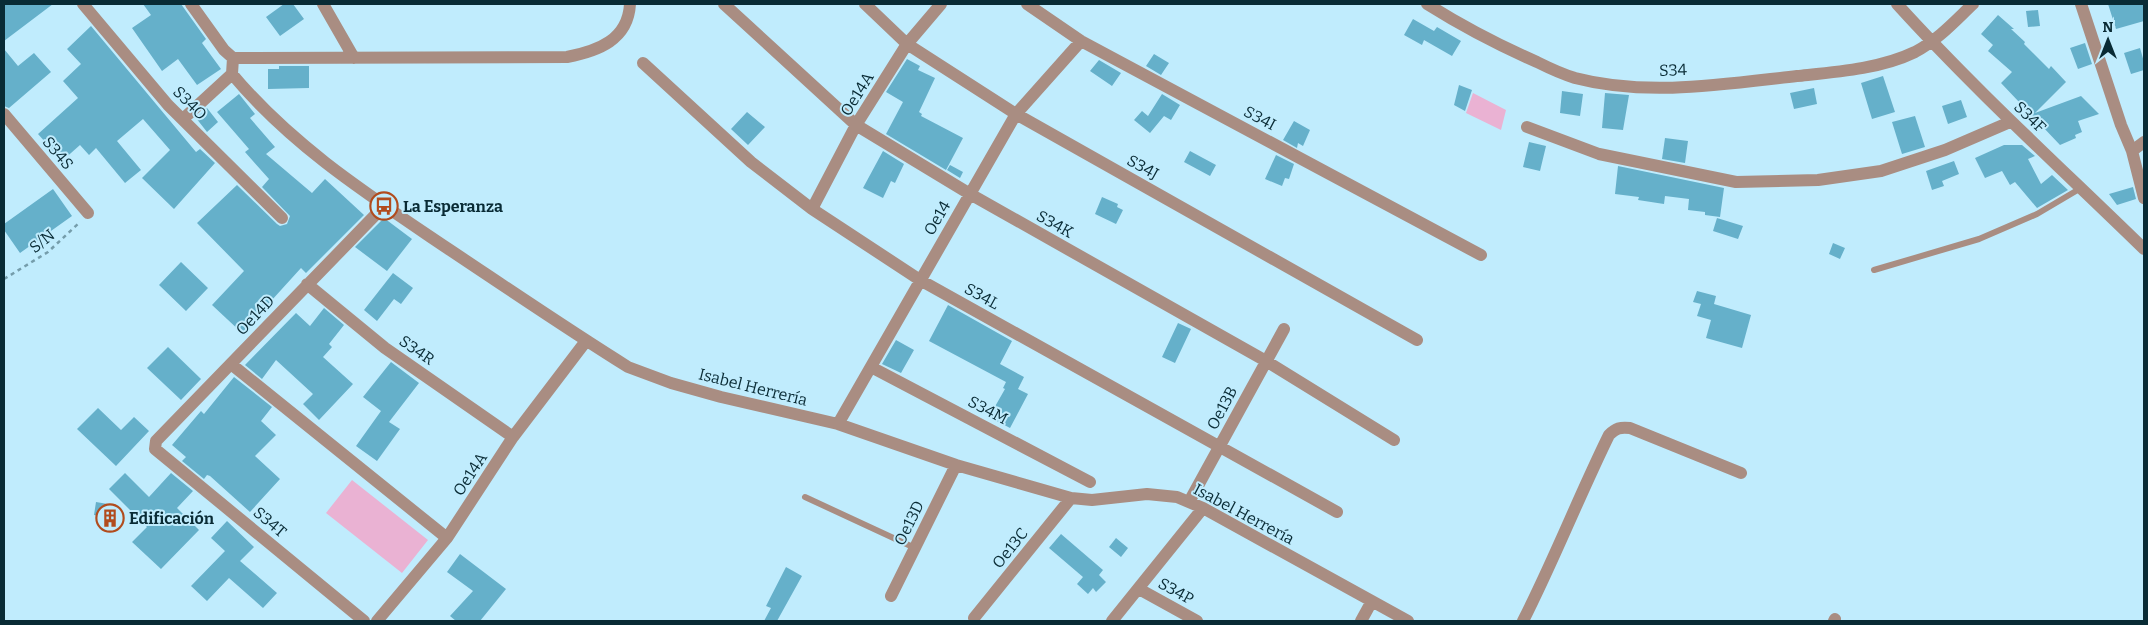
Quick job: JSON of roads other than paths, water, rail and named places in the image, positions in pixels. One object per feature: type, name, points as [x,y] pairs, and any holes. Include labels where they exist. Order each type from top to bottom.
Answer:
[{"type":"street","name":"S34O","points":[[83,4],[168,105],[282,218]]},
{"type":"street","points":[[192,4],[224,50],[233,58],[567,57],[596,50],[616,38],[624,28],[630,4]]},
{"type":"street","points":[[323,4],[354,58]]},
{"type":"street","name":"S34K","points":[[724,4],[856,125],[970,194],[1266,361],[1394,440]]},
{"type":"street","name":"S34J","points":[[865,4],[907,44],[1016,114],[1417,340]]},
{"type":"street","name":"Oe14A","points":[[812,209],[856,125],[907,44],[941,4]]},
{"type":"street","name":"S34I","points":[[1027,4],[1081,41],[1481,255]]},
{"type":"street","name":"S34","points":[[1427,4],[1460,24],[1550,68],[1575,78],[1632,87],[1732,84],[1843,71],[1894,60],[1932,42],[1973,4]]},
{"type":"street","name":"S34F","points":[[1897,4],[2010,122],[2082,188],[2144,249]]},
{"type":"street","points":[[2080,4],[2132,151],[2144,198]]},
{"type":"street","name":"Oe14","points":[[838,424],[1016,114],[1081,41]]},
{"type":"street","points":[[183,119],[232,74],[233,58]]},
{"type":"street","name":"S34L","points":[[643,63],[751,162],[812,209],[920,280],[1220,445],[1337,512]]},
{"type":"street","name":"Isabel Herrería","points":[[232,74],[279,125],[310,152],[384,206],[628,367],[671,383],[721,397],[838,424],[956,465],[1071,498],[1092,500],[1146,494],[1177,497],[1203,508],[1408,621]]},
{"type":"street","name":"S34S","points":[[4,114],[88,213]]},
{"type":"street","points":[[1527,127],[1599,154],[1736,182],[1818,180],[1881,171],[1945,150],[2010,122]]},
{"type":"street","points":[[2132,151],[2144,142]]},
{"type":"street","name":"Oe14D","points":[[155,449],[156,441],[384,206]]},
{"type":"street","name":"S34R","points":[[307,284],[385,348],[513,437]]},
{"type":"street","name":"Oe13B","points":[[1189,502],[1284,329]]},
{"type":"street","name":"Oe14A","points":[[377,621],[447,538],[513,437],[586,341]]},
{"type":"street","points":[[232,364],[447,538]]},
{"type":"street","name":"S34M","points":[[871,367],[1090,482]]},
{"type":"street","points":[[1523,621],[1546,575],[1585,484],[1609,435],[1614,430],[1620,427],[1630,428],[1741,473]]},
{"type":"street","name":"S34T","points":[[155,449],[364,621]]},
{"type":"street","name":"Oe13D","points":[[891,596],[956,465]]},
{"type":"street","name":"Oe13C","points":[[974,618],[1071,498]]},
{"type":"street","points":[[1112,621],[1203,508]]},
{"type":"street","name":"S34P","points":[[1139,589],[1197,621]]},
{"type":"street","points":[[1361,621],[1372,601]]},
{"type":"lane","points":[[1874,270],[1979,240],[2037,214],[2082,188]]},
{"type":"lane","points":[[805,497],[915,548]]},
{"type":"place","name":"La Esperanza","points":[[384,206]]},
{"type":"place","name":"Edificación","points":[[110,518]]}]
